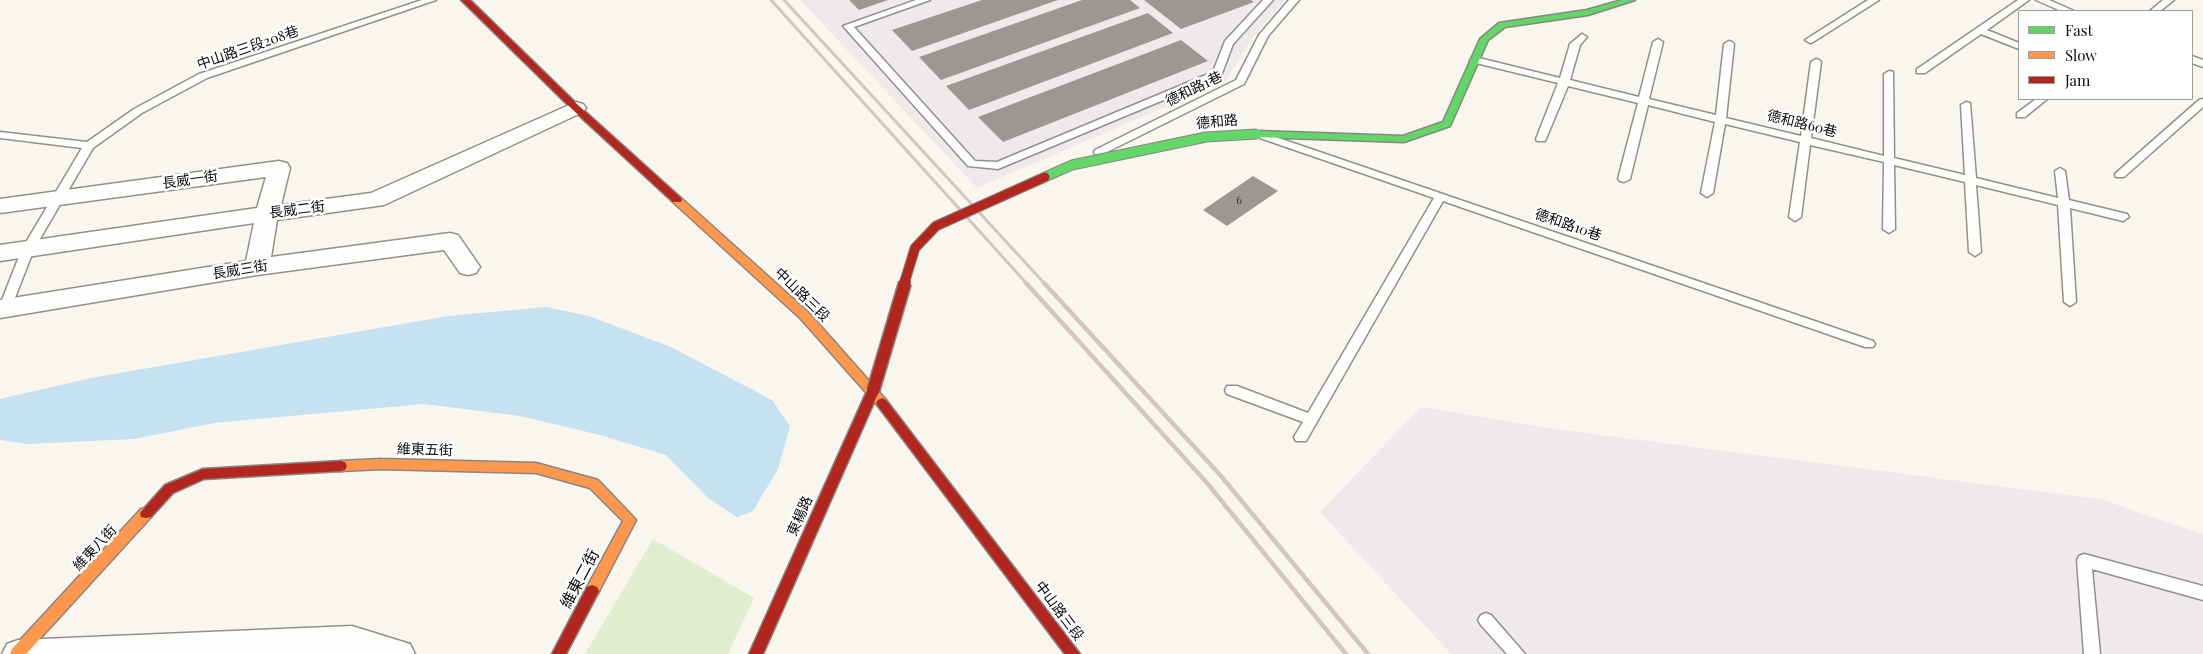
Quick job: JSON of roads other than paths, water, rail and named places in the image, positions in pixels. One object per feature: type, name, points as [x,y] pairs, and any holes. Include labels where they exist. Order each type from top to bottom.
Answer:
[{"type":"street","name":"中山路三段","points":[[465,0],[576,108],[805,316],[873,391],[1073,654]]},
{"type":"street","name":"德和路","points":[[873,391],[915,248],[936,226],[1072,165],[1206,137],[1257,134],[1404,139],[1447,124],[1484,39],[1502,25],[1588,12],[1631,0]]},
{"type":"street","name":"長威二街","points":[[0,253],[376,200],[576,108]]},
{"type":"street","name":"長威一街","points":[[0,206],[279,168],[266,214],[257,267]]},
{"type":"street","name":"長威三街","points":[[3,309],[257,267],[450,241],[468,267]]},
{"type":"street","name":"東楊路","points":[[756,654],[873,391]]},
{"type":"street","name":"維東五街","points":[[203,474],[381,464],[536,468],[594,484],[630,520]]},
{"type":"street","name":"維東八街","points":[[18,654],[170,489],[203,474]]},
{"type":"street","name":"維東二街","points":[[559,654],[630,520]]},
{"type":"street","points":[[18,654],[347,647],[399,654]]},
{"type":"lane","name":"中山路三段208巷","points":[[3,309],[28,249],[89,146],[138,111],[203,76],[431,0]]},
{"type":"lane","points":[[925,0],[848,26],[972,164],[998,166],[1217,74],[1228,43],[1268,0]]},
{"type":"lane","name":"德和路1巷","points":[[1072,165],[1240,82],[1264,35],[1294,0]]},
{"type":"lane","points":[[1810,40],[1874,0]]},
{"type":"lane","points":[[1921,71],[2024,0]]},
{"type":"lane","points":[[2041,0],[2066,10]]},
{"type":"lane","points":[[2155,10],[2169,0]]},
{"type":"lane","points":[[1980,30],[2018,46]]},
{"type":"lane","points":[[1541,139],[1564,82],[1575,44],[1582,37]]},
{"type":"lane","points":[[1624,179],[1658,42]]},
{"type":"lane","points":[[1707,193],[1721,120],[1729,44]]},
{"type":"lane","name":"德和路60巷","points":[[1475,60],[2123,217]]},
{"type":"lane","points":[[1795,217],[1816,62]]},
{"type":"lane","points":[[1889,74],[1889,229]]},
{"type":"lane","points":[[2021,115],[2041,100]]},
{"type":"lane","points":[[2120,176],[2203,102]]},
{"type":"lane","points":[[1966,105],[1975,252]]},
{"type":"lane","name":"德和路10巷","points":[[1257,134],[1868,344]]},
{"type":"lane","points":[[0,135],[89,146]]},
{"type":"lane","points":[[2060,171],[2064,203],[2070,302]]},
{"type":"lane","points":[[1301,437],[1440,197]]},
{"type":"lane","points":[[1232,390],[1311,420]]},
{"type":"lane","points":[[2092,654],[2084,560],[2203,592]]},
{"type":"lane","points":[[1486,620],[1517,654]]},
{"type":"water","points":[[546,307],[589,316],[671,347],[772,400],[790,426],[778,469],[753,511],[737,517],[708,498],[666,455],[600,435],[520,416],[424,404],[214,423],[134,439],[28,444],[0,440],[0,399],[91,378],[448,316]]},
{"type":"railway","points":[[771,0],[1027,284]]},
{"type":"railway","points":[[784,0],[1045,284]]},
{"type":"railway","points":[[1026,283],[1207,483],[1346,654]]},
{"type":"railway","points":[[1044,283],[1221,476],[1368,654]]}]
